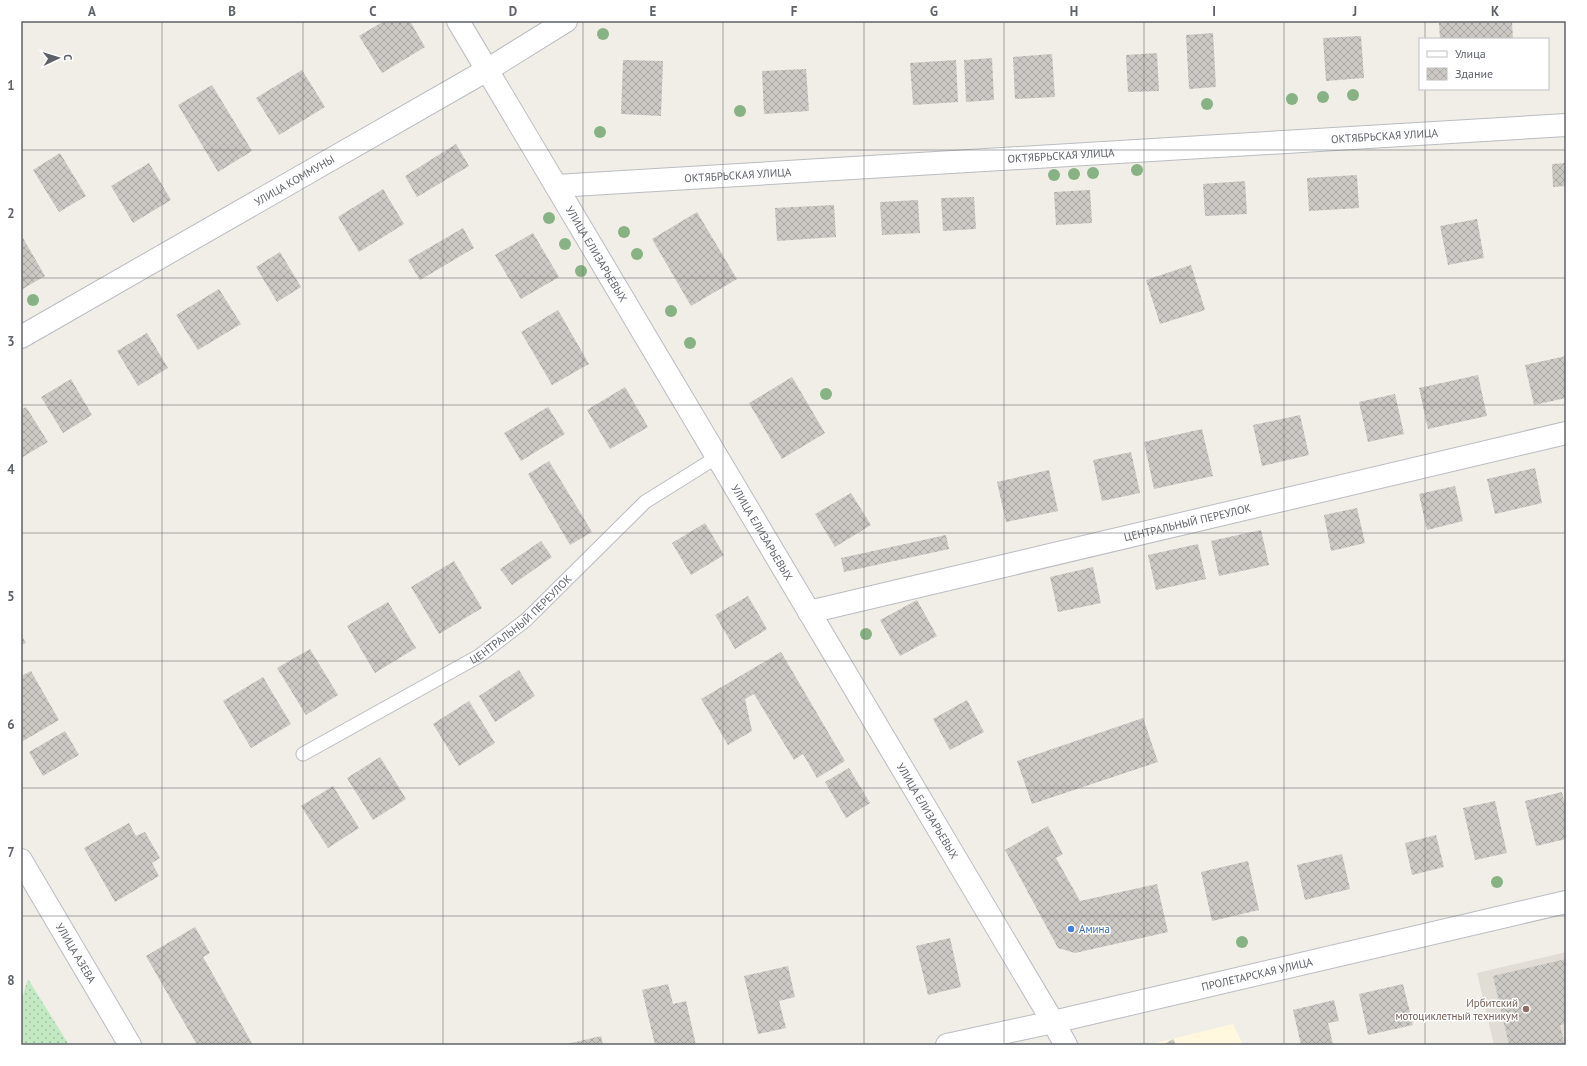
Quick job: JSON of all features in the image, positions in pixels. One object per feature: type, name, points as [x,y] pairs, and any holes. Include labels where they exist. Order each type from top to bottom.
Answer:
[{"type":"street","name":"УЛИЦА ЕЛИЗАРЬЕВЫХ","points":[[458,21],[1066,1045]]},
{"type":"street","name":"УЛИЦА КОММУНЫ","points":[[21,337],[487,70],[566,21]]},
{"type":"street","name":"ОКТЯБРЬСКАЯ УЛИЦА","points":[[556,186],[1566,125]]},
{"type":"street","name":"ЦЕНТРАЛЬНЫЙ ПЕРЕУЛОК","points":[[809,612],[1566,433]]},
{"type":"street","name":"УЛИЦА АЗЕВА","points":[[21,860],[130,1045]]},
{"type":"street","name":"ПРОЛЕТАРСКАЯ УЛИЦА","points":[[947,1045],[1053,1022],[1566,902]]},
{"type":"lane","name":"ЦЕНТРАЛЬНЫЙ ПЕРЕУЛОК","points":[[304,754],[479,656],[526,620],[645,502],[717,457]]},
{"type":"shaded area","name":"Ирбитский мотоциклетный техникум","points":[[1566,952],[1566,1045],[1494,1045],[1477,973]]},
{"type":"shaded area","points":[[1233,1024],[1243,1045],[1147,1045]]},
{"type":"green space","points":[[28,979],[69,1045],[21,1045],[21,1001]]},
{"type":"building","points":[[384,21],[410,21],[425,47],[382,73],[359,36]]},
{"type":"building","points":[[1466,21],[1512,21],[1513,38],[1440,38],[1439,23]]},
{"type":"building","points":[[1213,33],[1216,87],[1189,89],[1186,35]]},
{"type":"building","points":[[1361,36],[1364,78],[1326,81],[1323,38]]},
{"type":"building","points":[[1157,53],[1159,91],[1128,92],[1126,55]]},
{"type":"building","points":[[1052,54],[1055,97],[1015,99],[1013,57]]},
{"type":"building","points":[[992,58],[994,100],[966,102],[964,60]]},
{"type":"building","points":[[623,60],[663,61],[661,116],[621,114]]},
{"type":"building","points":[[956,60],[958,102],[913,105],[910,63]]},
{"type":"building","points":[[806,69],[809,111],[764,114],[762,71]]},
{"type":"building","points":[[302,70],[325,107],[279,135],[256,98]]},
{"type":"building","points":[[212,85],[252,151],[218,172],[178,105]]},
{"type":"building","points":[[456,144],[469,166],[417,197],[405,176]]},
{"type":"building","points":[[60,153],[86,196],[59,212],[33,170]]},
{"type":"building","points":[[149,163],[171,200],[133,223],[111,186]]},
{"type":"building","points":[[1566,163],[1566,186],[1553,187],[1552,164]]},
{"type":"building","points":[[1357,175],[1359,208],[1309,211],[1307,178]]},
{"type":"building","points":[[1245,181],[1247,214],[1205,216],[1203,184]]},
{"type":"building","points":[[383,189],[404,224],[359,252],[338,217]]},
{"type":"building","points":[[1090,190],[1092,223],[1056,225],[1054,192]]},
{"type":"building","points":[[974,197],[976,229],[943,231],[941,198]]},
{"type":"building","points":[[918,200],[920,233],[882,235],[880,202]]},
{"type":"building","points":[[834,205],[836,237],[777,241],[775,208]]},
{"type":"building","points":[[697,212],[737,279],[691,306],[652,239]]},
{"type":"building","points":[[1477,219],[1484,258],[1448,265],[1440,226]]},
{"type":"building","points":[[463,228],[474,248],[420,280],[408,260]]},
{"type":"building","points":[[533,233],[559,277],[521,299],[495,255]]},
{"type":"building","points":[[23,238],[45,276],[21,290],[21,240]]},
{"type":"building","points":[[280,252],[301,287],[277,302],[256,267]]},
{"type":"building","points":[[1191,265],[1205,310],[1160,324],[1146,280]]},
{"type":"building","points":[[219,289],[241,324],[198,350],[176,315]]},
{"type":"building","points":[[558,310],[589,364],[552,385],[521,332]]},
{"type":"building","points":[[147,333],[168,368],[138,386],[117,351]]},
{"type":"building","points":[[1566,356],[1566,398],[1534,405],[1525,365]]},
{"type":"building","points":[[1478,375],[1487,416],[1428,429],[1419,388]]},
{"type":"building","points":[[792,377],[825,433],[782,459],[749,403]]},
{"type":"building","points":[[71,379],[92,415],[63,433],[41,397]]},
{"type":"building","points":[[625,387],[648,427],[610,449],[587,410]]},
{"type":"building","points":[[1395,394],[1404,434],[1368,442],[1359,402]]},
{"type":"building","points":[[26,407],[48,442],[21,458],[21,410]]},
{"type":"building","points":[[548,407],[565,434],[521,461],[504,433]]},
{"type":"building","points":[[1300,415],[1309,455],[1262,466],[1253,425]]},
{"type":"building","points":[[1202,429],[1213,476],[1154,489],[1144,442]]},
{"type":"building","points":[[1131,452],[1140,493],[1102,501],[1093,460]]},
{"type":"building","points":[[549,461],[592,532],[570,545],[528,474]]},
{"type":"building","points":[[1535,468],[1542,503],[1495,514],[1487,479]]},
{"type":"building","points":[[1049,470],[1058,511],[1006,522],[997,482]]},
{"type":"building","points":[[1455,486],[1463,521],[1427,530],[1419,494]]},
{"type":"building","points":[[851,493],[871,525],[835,547],[815,514]]},
{"type":"building","points":[[1357,508],[1365,543],[1331,551],[1324,515]]},
{"type":"building","points":[[705,523],[724,555],[691,575],[672,543]]},
{"type":"building","points":[[1261,530],[1269,565],[1219,576],[1211,541]]},
{"type":"building","points":[[946,535],[949,549],[844,572],[841,558]]},
{"type":"building","points":[[541,541],[552,557],[512,585],[500,569]]},
{"type":"building","points":[[1198,544],[1206,579],[1156,590],[1148,555]]},
{"type":"building","points":[[454,561],[482,608],[439,634],[411,587]]},
{"type":"building","points":[[1093,567],[1101,603],[1058,612],[1050,577]]},
{"type":"building","points":[[748,596],[767,629],[735,649],[715,615]]},
{"type":"building","points":[[917,600],[937,636],[900,656],[880,620]]},
{"type":"building","points":[[388,602],[416,648],[375,673],[347,626]]},
{"type":"building","points":[[21,635],[26,643],[21,645]]},
{"type":"building","points":[[310,649],[338,695],[306,715],[277,668]]},
{"type":"building","points":[[781,652],[845,761],[817,778],[803,754],[794,760],[754,694],[745,699],[752,731],[728,745],[701,699]]},
{"type":"building","points":[[519,670],[535,696],[495,722],[479,696]]},
{"type":"building","points":[[31,671],[59,720],[23,741],[21,738],[21,676]]},
{"type":"building","points":[[263,677],[291,724],[251,748],[223,701]]},
{"type":"building","points":[[967,700],[984,732],[950,750],[933,719]]},
{"type":"building","points":[[469,701],[495,743],[459,766],[433,724]]},
{"type":"building","points":[[1143,718],[1158,762],[1032,804],[1017,761]]},
{"type":"building","points":[[65,731],[79,755],[43,776],[29,752]]},
{"type":"building","points":[[380,757],[406,799],[373,820],[347,778]]},
{"type":"building","points":[[849,768],[870,803],[846,818],[825,782]]},
{"type":"building","points":[[333,786],[359,828],[328,848],[301,806]]},
{"type":"building","points":[[1562,792],[1566,811],[1566,839],[1536,846],[1525,801]]},
{"type":"building","points":[[1495,801],[1507,853],[1475,860],[1463,808]]},
{"type":"building","points":[[129,823],[136,836],[145,832],[160,858],[152,863],[159,876],[115,902],[84,848]]},
{"type":"building","points":[[1048,826],[1063,854],[1056,858],[1080,901],[1157,884],[1168,932],[1075,953],[1058,948],[1005,850]]},
{"type":"building","points":[[1436,835],[1444,867],[1412,875],[1405,843]]},
{"type":"building","points":[[1342,854],[1350,889],[1305,900],[1297,865]]},
{"type":"building","points":[[1248,861],[1259,910],[1212,921],[1201,872]]},
{"type":"building","points":[[195,927],[210,953],[203,957],[253,1045],[197,1045],[146,956]]},
{"type":"building","points":[[950,938],[961,987],[928,995],[916,946]]},
{"type":"building","name":"Ирбитский мотоциклетный техникум","points":[[1566,959],[1566,1024],[1560,1025],[1565,1045],[1509,1045],[1493,976]]},
{"type":"building","points":[[788,966],[795,997],[779,1001],[786,1028],[758,1034],[744,976]]},
{"type":"building","points":[[668,984],[673,1004],[686,1001],[696,1045],[655,1045],[642,990]]},
{"type":"building","points":[[1403,984],[1413,1025],[1368,1035],[1359,994]]},
{"type":"building","points":[[1334,1000],[1339,1021],[1328,1023],[1333,1044],[1301,1045],[1293,1010]]},
{"type":"building","points":[[601,1036],[603,1045],[567,1045],[567,1044]]},
{"type":"building","points":[[1173,1039],[1176,1045],[1163,1045]]},
{"type":"place","name":"Амина","points":[[1071,929]]},
{"type":"place","name":"Ирбитский мотоциклетный техникум","points":[[1526,1009]]}]
